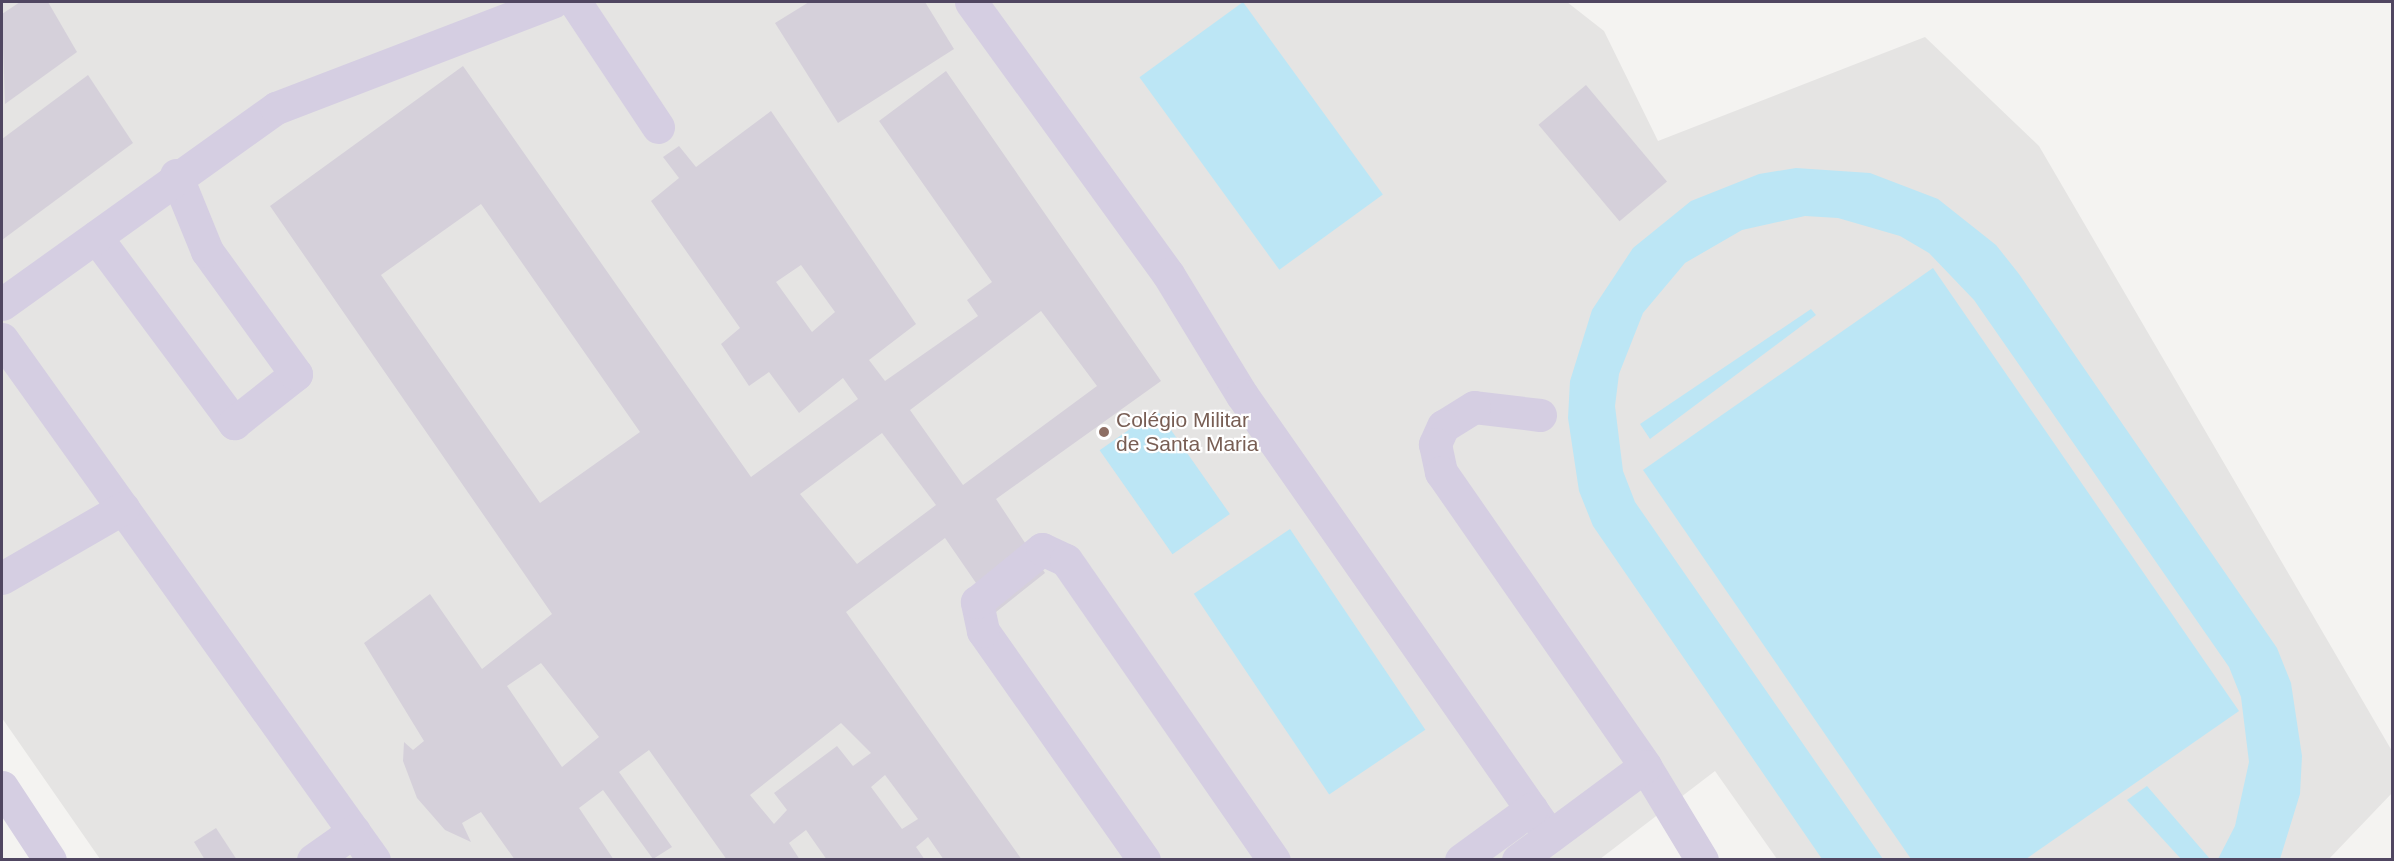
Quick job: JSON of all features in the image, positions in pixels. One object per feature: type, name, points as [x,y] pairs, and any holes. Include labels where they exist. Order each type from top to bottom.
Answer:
[{"type":"lane","points":[[2,304],[96,237],[176,175],[276,108],[552,2]]},
{"type":"lane","points":[[575,2],[658,127]]},
{"type":"lane","points":[[971,2],[1168,274],[1242,395],[1550,836]]},
{"type":"lane","points":[[96,237],[234,423],[296,374],[207,251],[176,175]]},
{"type":"lane","points":[[2,339],[374,860]]},
{"type":"lane","points":[[1540,416],[1474,407],[1443,426],[1435,444],[1441,471],[1644,766],[1702,860]]},
{"type":"lane","points":[[2,578],[123,508]]},
{"type":"lane","points":[[1144,860],[983,631],[977,602],[1042,549],[1066,560],[1274,860]]},
{"type":"lane","points":[[1518,860],[1644,766]]},
{"type":"lane","points":[[2,787],[50,860]]},
{"type":"lane","points":[[1461,860],[1531,809]]},
{"type":"lane","points":[[313,860],[354,831]]},
{"type":"shaded area","name":"Colégio Militar de Santa Maria","points":[[2,2],[1567,2],[1604,31],[1658,141],[1925,37],[2039,146],[2392,751],[2392,793],[2328,860],[1777,859],[1715,771],[1600,859],[100,859],[2,718]]},
{"type":"shaded area","points":[[1243,2],[1383,195],[1279,270],[1139,77]]},
{"type":"shaded area","points":[[1796,168],[1870,173],[1938,199],[1996,245],[2019,274],[2277,648],[2291,683],[2302,756],[2300,794],[2280,859],[2218,859],[2235,826],[2249,762],[2241,697],[2229,667],[1974,300],[1929,253],[1900,236],[1838,218],[1805,216],[1742,230],[1685,263],[1643,313],[1619,374],[1615,406],[1623,471],[1635,502],[1883,859],[1822,859],[1593,526],[1579,491],[1568,418],[1570,381],[1592,310],[1633,248],[1691,201],[1759,174]]},
{"type":"shaded area","points":[[1933,268],[2239,711],[2026,859],[1911,859],[1643,470]]},
{"type":"shaded area","points":[[1811,309],[1816,315],[1650,439],[1640,424]]},
{"type":"shaded area","points":[[1157,410],[1230,514],[1173,554],[1100,450]]},
{"type":"shaded area","points":[[1290,529],[1425,730],[1329,794],[1194,594]]},
{"type":"shaded area","points":[[2147,786],[2210,859],[2181,859],[2127,800]]},
{"type":"building","points":[[20,2],[48,2],[77,52],[5,104],[2,14]]},
{"type":"building","points":[[809,2],[925,2],[954,49],[838,123],[775,23]]},
{"type":"building","points":[[463,66],[751,477],[858,399],[843,378],[799,413],[769,372],[749,386],[721,344],[740,328],[651,201],[679,178],[663,157],[679,146],[696,167],[771,111],[916,324],[869,360],[885,381],[978,316],[967,300],[992,282],[879,121],[946,71],[1161,381],[996,499],[1045,573],[996,612],[945,538],[846,612],[1022,860],[944,860],[928,837],[916,847],[925,860],[827,860],[806,830],[789,843],[800,860],[727,860],[649,750],[619,772],[672,847],[653,859],[603,790],[579,808],[614,860],[515,860],[481,812],[462,823],[471,842],[445,830],[417,798],[403,761],[404,742],[413,750],[424,741],[364,643],[430,594],[482,669],[552,614],[270,206]],"holes":[[[481,204],[640,432],[540,503],[381,275]],[[801,265],[835,312],[812,332],[776,282]],[[1041,311],[1097,386],[963,485],[910,410]],[[882,433],[936,505],[857,564],[800,494]],[[541,663],[599,737],[562,767],[507,686]],[[841,723],[871,753],[853,766],[837,746],[774,793],[787,810],[774,824],[750,795]],[[885,775],[918,819],[902,829],[871,787]]]},
{"type":"building","points":[[88,75],[133,143],[2,240],[2,139]]},
{"type":"building","points":[[1586,85],[1667,182],[1619,221],[1539,125]]},
{"type":"building","points":[[216,828],[237,860],[205,860],[194,842]]},
{"type":"place","name":"Colégio Militar de Santa Maria","points":[[1104,432]]}]
